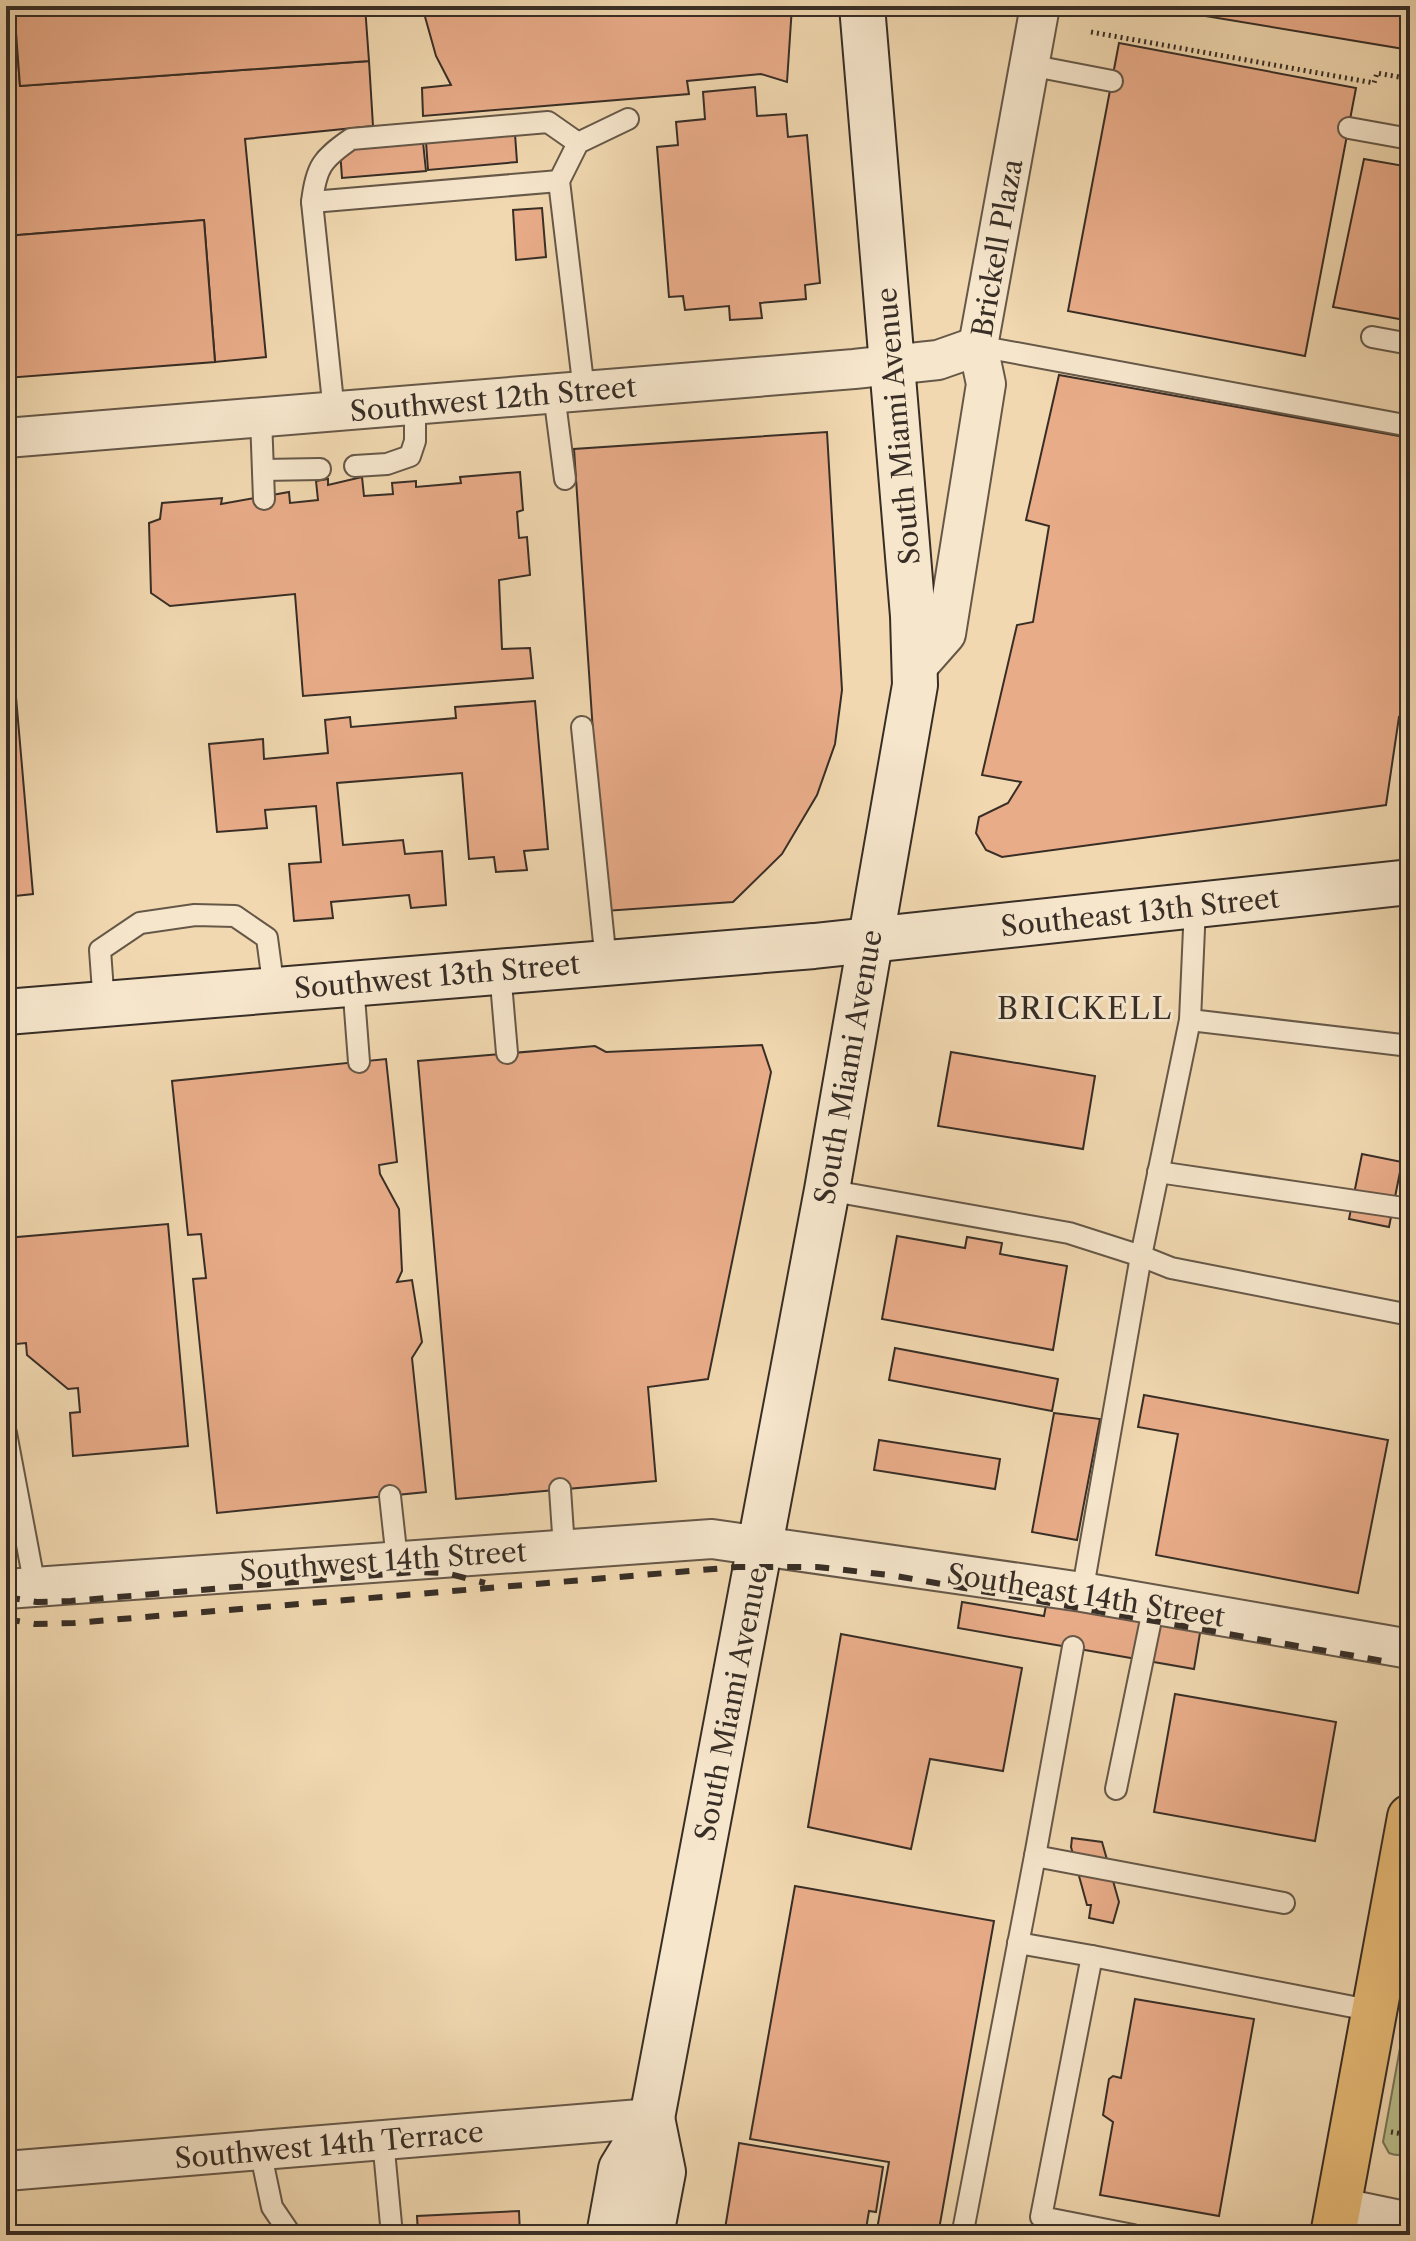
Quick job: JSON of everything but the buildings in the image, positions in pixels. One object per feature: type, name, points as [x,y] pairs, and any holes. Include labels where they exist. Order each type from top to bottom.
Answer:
[{"type":"main road","name":"South Miami Avenue","points":[[609,2235],[621,2169],[652,2118],[827,1190],[910,721],[916,668],[894,365],[862,6]]},
{"type":"main road","name":"Southeast 13th Street","points":[[869,941],[1410,882]]},
{"type":"main road","name":"Southwest 13th Street","points":[[6,1012],[869,941]]},
{"type":"main road","points":[[1336,2221],[1410,1817]]},
{"type":"main road","name":"South Miami Avenue","points":[[651,2235],[663,2172],[652,2118]]},
{"type":"street","name":"Brickell Plaza","points":[[916,668],[946,634],[986,384],[978,346],[1040,6]]},
{"type":"street","name":"Southwest 12th Street","points":[[6,438],[894,365],[953,357],[978,346]]},
{"type":"street","name":"Southwest 14th Street","points":[[20,1588],[712,1539],[760,1547]]},
{"type":"street","name":"Southeast 14th Street","points":[[760,1547],[1081,1599],[1154,1605],[1410,1649]]},
{"type":"street","name":"Southwest 14th Terrace","points":[[6,2171],[652,2118]]},
{"type":"street","points":[[1336,2221],[1410,2222]]},
{"type":"lane","points":[[1029,65],[1112,81]]},
{"type":"lane","points":[[565,479],[569,392],[559,181],[578,143],[628,119]]},
{"type":"lane","points":[[334,412],[312,202],[315,172],[351,139],[548,122],[578,143]]},
{"type":"lane","points":[[1349,128],[1410,139]]},
{"type":"lane","points":[[312,202],[559,181]]},
{"type":"lane","points":[[1372,337],[1410,344]]},
{"type":"lane","points":[[978,346],[1410,426]]},
{"type":"lane","points":[[355,466],[387,464],[410,456],[415,441],[415,405]]},
{"type":"lane","points":[[261,418],[264,499]]},
{"type":"lane","points":[[263,470],[320,469]]},
{"type":"lane","points":[[582,727],[606,962]]},
{"type":"lane","points":[[1081,1599],[1141,1256],[1190,1020],[1195,906]]},
{"type":"lane","points":[[104,1005],[100,950],[140,923],[195,915],[235,916],[267,938],[274,990]]},
{"type":"lane","points":[[500,971],[507,1053]]},
{"type":"lane","points":[[353,983],[359,1062]]},
{"type":"lane","points":[[1190,1020],[1410,1046]]},
{"type":"lane","points":[[1158,1172],[1410,1209]]},
{"type":"lane","points":[[827,1190],[1069,1233],[1171,1268],[1410,1315]]},
{"type":"lane","points":[[6,1433],[20,1588]]},
{"type":"lane","points":[[560,1489],[564,1548]]},
{"type":"lane","points":[[390,1496],[397,1560]]},
{"type":"lane","points":[[1116,1789],[1154,1605]]},
{"type":"lane","points":[[963,2231],[1073,1647]]},
{"type":"lane","points":[[1035,1856],[1284,1903]]},
{"type":"lane","points":[[1018,1943],[1374,2011]]},
{"type":"lane","points":[[1092,1956],[1041,2217],[1133,2235]]},
{"type":"lane","points":[[383,2140],[391,2230]]},
{"type":"lane","points":[[260,2150],[272,2207],[291,2235]]},
{"type":"path","points":[[1091,32],[1374,83],[1377,73],[1410,79]]},
{"type":"path","points":[[1386,2132],[1409,2135]]},
{"type":"green space","points":[[1410,1993],[1410,2147],[1396,2155],[1389,2153],[1383,2142]]},
{"type":"railway","points":[[6,1619],[35,1624],[74,1623],[737,1567],[817,1567],[890,1575],[1395,1663]]},
{"type":"railway","points":[[6,1597],[37,1602],[71,1601],[413,1572],[446,1573],[485,1583]]},
{"type":"district","name":"BRICKELL","points":[[1085,1008]]}]
